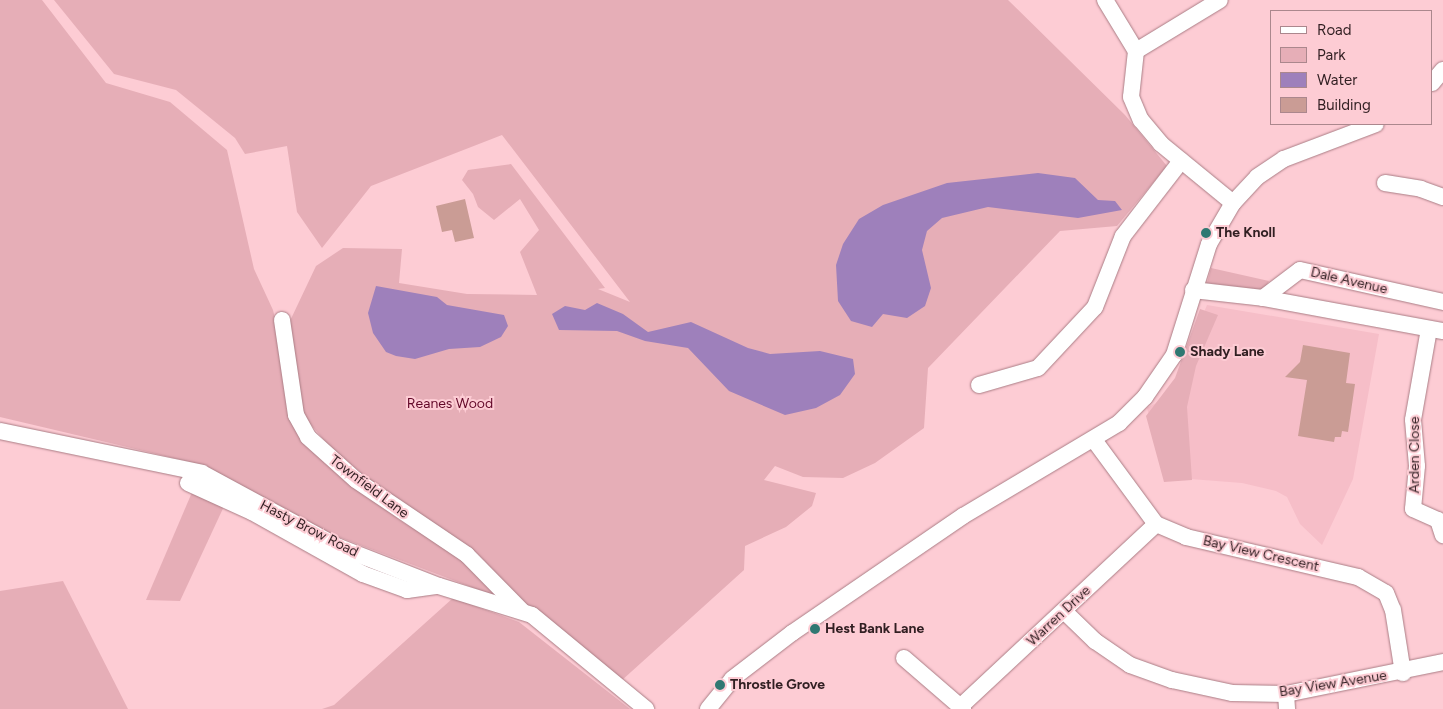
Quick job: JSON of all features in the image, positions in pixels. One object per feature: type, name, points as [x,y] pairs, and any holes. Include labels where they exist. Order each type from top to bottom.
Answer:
[{"type":"street","points":[[1105,0],[1136,51],[1131,97],[1134,107],[1161,144],[1233,203]]},
{"type":"street","points":[[1136,51],[1220,0]]},
{"type":"street","points":[[1433,82],[1443,70]]},
{"type":"street","points":[[708,709],[732,678],[792,632],[963,516],[1094,440],[1118,423],[1145,397],[1174,355],[1192,290],[1209,244],[1233,203],[1257,177],[1284,159],[1373,125]]},
{"type":"street","points":[[979,385],[1038,368],[1095,307],[1123,236],[1181,161]]},
{"type":"street","points":[[1385,183],[1421,189],[1443,197]]},
{"type":"street","name":"Dale Avenue","points":[[1263,298],[1300,270],[1443,302]]},
{"type":"street","points":[[1192,290],[1263,298],[1436,330]]},
{"type":"street","name":"Townfield Lane","points":[[282,320],[288,343],[296,414],[308,437],[356,480],[467,555],[523,612]]},
{"type":"street","name":"Arden Close","points":[[1436,330],[1413,420],[1418,466],[1413,509],[1438,520],[1443,535]]},
{"type":"street","name":"Hasty Brow Road","points":[[0,431],[202,474],[339,547],[439,586],[523,612],[532,616],[646,709]]},
{"type":"street","points":[[1094,440],[1156,524]]},
{"type":"street","points":[[188,483],[252,512],[363,574],[407,590],[439,586]]},
{"type":"street","name":"Warren Drive","points":[[962,708],[1156,524]]},
{"type":"street","name":"Bay View Crescent","points":[[1156,524],[1186,537],[1358,577],[1386,593],[1393,610],[1403,673]]},
{"type":"street","name":"Bay View Avenue","points":[[1065,612],[1095,641],[1130,665],[1172,680],[1232,693],[1287,701],[1443,662]]},
{"type":"street","points":[[904,658],[962,708]]},
{"type":"shaded area","points":[[1207,305],[1379,334],[1353,479],[1322,545],[1300,524],[1287,497],[1276,491],[1242,483],[1165,477],[1147,408],[1165,398],[1172,389]]},
{"type":"green space","points":[[0,0],[42,0],[106,83],[170,102],[227,150],[254,269],[273,310],[281,343],[287,413],[316,453],[401,521],[455,554],[503,599],[331,534],[203,465],[0,417]]},
{"type":"green space","name":"Reanes Wood","points":[[54,0],[1008,0],[1125,115],[1167,166],[1117,226],[1060,231],[928,368],[924,428],[875,463],[843,478],[803,477],[775,466],[764,480],[816,493],[812,506],[786,527],[745,546],[744,570],[621,681],[527,606],[476,552],[387,494],[330,447],[300,412],[289,323],[316,266],[343,248],[402,249],[399,283],[467,294],[537,295],[520,252],[539,230],[520,199],[494,220],[478,207],[473,194],[462,180],[468,170],[511,164],[605,288],[598,289],[630,302],[502,135],[371,186],[322,248],[297,212],[287,146],[245,154],[235,138],[176,90],[114,74]]},
{"type":"green space","points":[[1211,268],[1269,281],[1264,290],[1207,283]]},
{"type":"green space","points":[[1200,309],[1218,315],[1196,366],[1187,407],[1192,480],[1164,482],[1146,416],[1175,378]]},
{"type":"green space","points":[[193,490],[226,502],[180,601],[146,600]]},
{"type":"green space","points":[[63,581],[128,709],[0,709],[0,591]]},
{"type":"green space","points":[[453,598],[519,622],[630,709],[322,709],[334,705]]},
{"type":"water","points":[[1038,173],[1075,178],[1098,200],[1115,201],[1122,210],[1078,218],[988,207],[942,218],[927,231],[922,250],[931,288],[925,306],[907,318],[883,314],[872,327],[851,321],[838,301],[836,265],[843,244],[859,219],[883,205],[947,183]]},
{"type":"water","points":[[376,286],[437,297],[447,305],[504,315],[508,326],[501,337],[480,347],[449,349],[415,359],[396,356],[386,352],[373,333],[368,313]]},
{"type":"water","points":[[597,303],[623,314],[648,332],[691,322],[748,348],[770,354],[820,351],[853,359],[855,374],[840,395],[816,408],[785,415],[729,391],[688,348],[645,341],[617,331],[559,330],[552,314],[565,306],[585,310]]},
{"type":"building","points":[[465,199],[474,238],[455,242],[452,230],[442,232],[436,206]]},
{"type":"building","points":[[1303,345],[1350,353],[1346,383],[1355,384],[1348,432],[1342,431],[1341,437],[1335,437],[1334,442],[1298,436],[1307,380],[1285,377],[1300,362]]},
{"type":"place","name":"The Knoll","points":[[1206,233]]},
{"type":"place","name":"Shady Lane","points":[[1180,352]]},
{"type":"place","name":"Hest Bank Lane","points":[[815,629]]},
{"type":"place","name":"Throstle Grove","points":[[720,685]]}]
